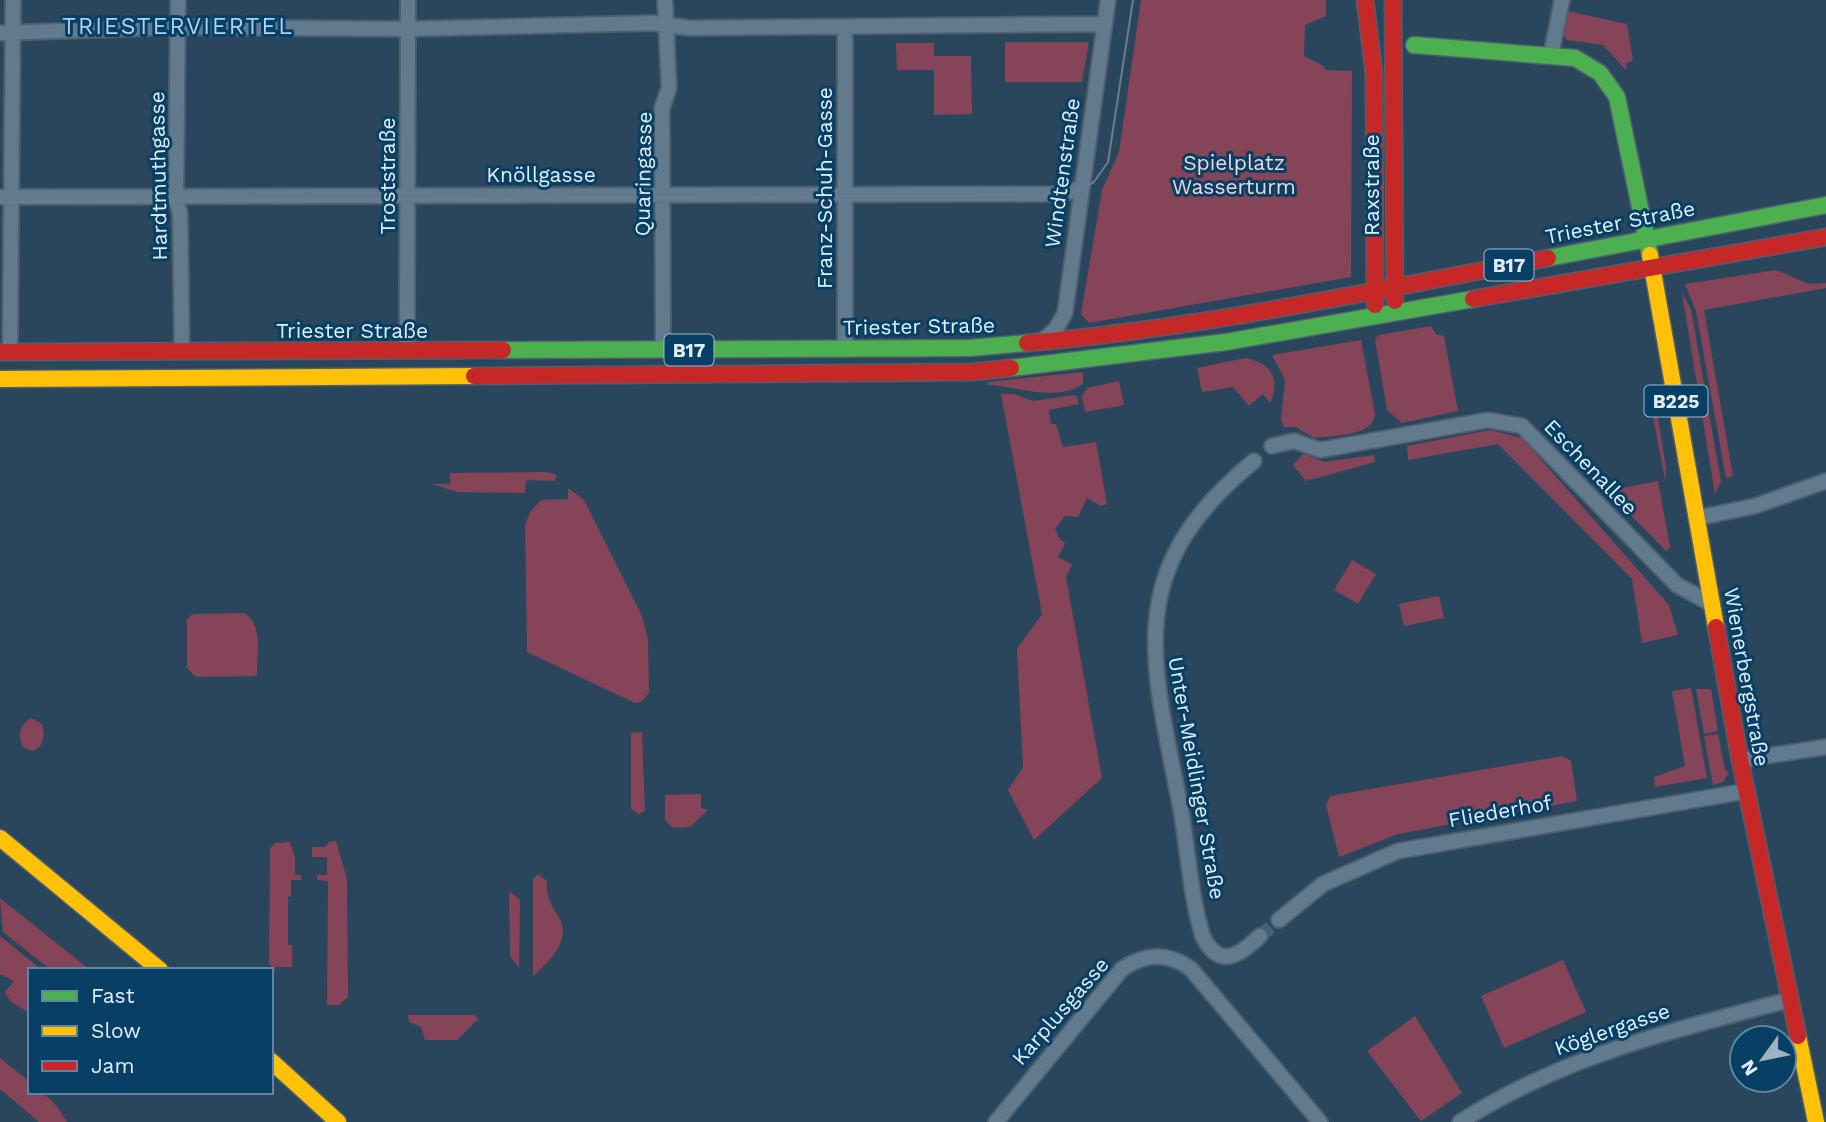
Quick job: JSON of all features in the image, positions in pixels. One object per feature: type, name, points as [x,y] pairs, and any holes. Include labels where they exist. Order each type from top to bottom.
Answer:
[{"type":"main road","name":"Raxstraße","points":[[1365,0],[1374,73],[1376,315]]},
{"type":"main road","name":"Raxstraße","points":[[1392,8],[1414,45]]},
{"type":"main road","name":"Raxstraße","points":[[1392,8],[1396,311]]},
{"type":"main road","points":[[1374,73],[1414,45]]},
{"type":"main road","name":"Wienerbergstraße","points":[[1414,45],[1575,58],[1595,67],[1608,79],[1617,97],[1647,237],[1740,760],[1788,1000],[1816,1122]]},
{"type":"main road","name":"Triester Straße","points":[[5,352],[970,348],[1039,343],[1374,291],[1826,205]]},
{"type":"main road","name":"B17","points":[[0,379],[972,372],[1214,344],[1826,237]]},
{"type":"main road","points":[[0,838],[158,968]]},
{"type":"main road","points":[[0,852],[68,896]]},
{"type":"main road","points":[[273,1062],[338,1122]]},
{"type":"street","points":[[5,352],[6,33],[13,0]]},
{"type":"street","name":"Hardtmuthgasse","points":[[178,0],[176,196],[180,213],[182,351]]},
{"type":"street","name":"Troststraße","points":[[407,351],[408,0]]},
{"type":"street","name":"Quaringasse","points":[[663,350],[662,108],[669,88],[665,0]]},
{"type":"street","name":"Windtenstraße","points":[[1039,343],[1056,329],[1065,313],[1080,188],[1108,0]]},
{"type":"street","points":[[1551,55],[1563,0]]},
{"type":"street","points":[[6,33],[178,27],[407,29],[666,25],[689,29],[1104,24]]},
{"type":"street","name":"Franz-Schuh-Gasse","points":[[845,27],[845,349]]},
{"type":"street","name":"Knöllgasse","points":[[6,197],[1062,194],[1080,188]]},
{"type":"street","name":"Eschenallee","points":[[1272,446],[1294,441],[1320,450],[1488,421],[1522,426],[1677,585],[1712,604]]},
{"type":"street","name":"Unter-Meidlinger Straße","points":[[1254,461],[1203,508],[1181,538],[1160,595],[1154,649],[1159,697],[1203,937],[1212,950],[1228,957],[1243,951],[1260,936]]},
{"type":"street","points":[[1697,519],[1755,506],[1826,481]]},
{"type":"street","points":[[1740,760],[1826,747]]},
{"type":"street","name":"Fliederhof","points":[[1279,920],[1323,884],[1398,851],[1747,791]]},
{"type":"street","name":"Karplusgasse","points":[[996,1122],[1122,969],[1133,961],[1174,956],[1197,975],[1320,1122]]},
{"type":"street","name":"Köglergasse","points":[[1460,1122],[1522,1086],[1597,1053],[1700,1022],[1788,1000]]},
{"type":"green space","name":"Spielplatz Wasserturm","points":[[1141,0],[1326,0],[1326,16],[1305,25],[1304,56],[1324,66],[1325,70],[1352,71],[1351,277],[1089,323],[1081,314],[1102,190],[1119,152]]},
{"type":"green space","points":[[1567,11],[1627,24],[1633,61],[1626,63],[1627,71],[1603,45],[1567,40],[1562,34]]},
{"type":"green space","points":[[1005,42],[1089,42],[1082,82],[1005,82]]},
{"type":"green space","points":[[896,43],[934,43],[934,56],[971,56],[972,114],[934,115],[934,70],[897,70]]},
{"type":"green space","points":[[1776,270],[1809,284],[1826,283],[1826,288],[1704,310],[1733,476],[1726,478],[1696,311],[1685,284]]},
{"type":"green space","points":[[1682,293],[1691,309],[1721,482],[1715,494]]},
{"type":"green space","points":[[1431,326],[1436,334],[1444,336],[1458,411],[1402,423],[1387,410],[1375,339],[1379,335]]},
{"type":"green space","points":[[1361,340],[1375,414],[1373,422],[1351,434],[1314,438],[1296,427],[1284,427],[1281,420],[1285,380],[1272,355]]},
{"type":"green space","points":[[1245,358],[1262,364],[1272,373],[1275,387],[1270,403],[1263,394],[1249,406],[1233,387],[1202,392],[1197,368]]},
{"type":"green space","points":[[1083,372],[1083,384],[1060,392],[1036,392],[987,385],[987,382]]},
{"type":"green space","points":[[1119,381],[1124,405],[1085,412],[1082,396],[1087,388]]},
{"type":"green space","points":[[1653,387],[1666,468],[1665,480],[1649,395]]},
{"type":"green space","points":[[1001,394],[1014,394],[1033,401],[1074,395],[1077,397],[1079,404],[1049,410],[1051,424],[1056,424],[1063,447],[1096,442],[1107,504],[1101,506],[1087,498],[1078,517],[1065,516],[1055,529],[1060,540],[1065,543],[1058,557],[1072,565],[1066,577],[1102,778],[1034,840],[1008,790],[1023,767],[1017,649],[1042,614]]},
{"type":"green space","points":[[1490,430],[1522,438],[1669,605],[1678,635],[1642,643],[1632,579],[1498,444],[1408,460],[1407,446]]},
{"type":"green space","points":[[1303,454],[1324,462],[1374,455],[1375,462],[1306,481],[1293,465]]},
{"type":"green space","points":[[547,472],[557,475],[554,481],[526,480],[525,493],[457,492],[432,484],[450,484],[450,473]]},
{"type":"green space","points":[[1658,481],[1670,547],[1666,551],[1607,491]]},
{"type":"green space","points":[[568,488],[584,500],[642,616],[648,639],[649,693],[641,702],[635,703],[527,652],[525,526],[530,512],[541,500],[568,499]]},
{"type":"green space","points":[[1352,560],[1376,574],[1358,604],[1334,590]]},
{"type":"green space","points":[[1439,596],[1444,618],[1404,626],[1399,604]]},
{"type":"green space","points":[[244,613],[254,624],[256,632],[257,674],[196,677],[187,668],[187,619],[193,614]]},
{"type":"green space","points":[[1691,688],[1707,778],[1655,787],[1654,777],[1685,766],[1672,691]]},
{"type":"green space","points":[[1696,689],[1711,689],[1718,731],[1704,734]]},
{"type":"green space","points":[[31,718],[42,724],[44,733],[41,745],[32,751],[23,747],[20,734],[24,724]]},
{"type":"green space","points":[[631,733],[642,733],[645,811],[639,814],[631,809]]},
{"type":"green space","points":[[1718,734],[1725,770],[1729,772],[1723,782],[1713,785],[1704,736]]},
{"type":"green space","points":[[1562,756],[1571,761],[1577,801],[1398,834],[1339,857],[1326,805],[1330,796]]},
{"type":"green space","points":[[701,794],[701,808],[708,810],[690,827],[673,828],[665,820],[665,795]]},
{"type":"green space","points":[[336,841],[347,879],[348,997],[339,1005],[327,1005],[328,881],[317,880],[317,875],[327,875],[327,857],[312,857],[312,847],[325,847],[329,842]]},
{"type":"green space","points":[[290,842],[295,857],[295,875],[301,875],[301,880],[291,880],[291,896],[288,897],[288,945],[292,945],[292,967],[275,967],[275,972],[269,963],[270,849],[275,843]]},
{"type":"green space","points":[[538,874],[547,881],[548,895],[563,933],[557,950],[533,977],[533,879]]},
{"type":"green space","points":[[509,891],[520,900],[519,968],[510,956]]},
{"type":"green space","points":[[0,898],[88,968],[48,968],[3,932]]},
{"type":"green space","points":[[0,936],[40,968],[28,968],[28,1012],[10,1001],[5,992],[14,981],[0,974]]},
{"type":"green space","points":[[1563,960],[1586,1012],[1504,1048],[1481,996]]},
{"type":"green space","points":[[408,1015],[474,1015],[478,1019],[457,1040],[425,1040],[421,1027],[409,1022]]},
{"type":"green space","points":[[1415,1016],[1462,1093],[1421,1121],[1367,1051]]},
{"type":"green space","points":[[0,1058],[28,1080],[28,1094],[43,1094],[48,1097],[67,1122],[39,1122],[0,1089]]},
{"type":"tunnel","points":[[1260,936],[1279,920]]},
{"type":"tram line","points":[[0,202],[1070,195],[1094,182],[1108,162],[1133,0]]},
{"type":"traffic: fast","points":[[1414,45],[1575,58],[1600,73],[1617,97],[1650,255]]},
{"type":"traffic: fast","points":[[1548,258],[1826,205]]},
{"type":"traffic: fast","points":[[1011,368],[1226,342],[1473,299]]},
{"type":"traffic: fast","points":[[503,350],[970,348],[1027,343]]},
{"type":"traffic: slow","points":[[1650,255],[1716,627]]},
{"type":"traffic: slow","points":[[0,379],[474,376]]},
{"type":"traffic: slow","points":[[0,838],[158,968]]},
{"type":"traffic: slow","points":[[1798,1036],[1816,1122]]},
{"type":"traffic: slow","points":[[273,1063],[338,1122]]},
{"type":"traffic: jam","points":[[1365,0],[1374,73],[1375,305]]},
{"type":"traffic: jam","points":[[1393,0],[1395,301]]},
{"type":"traffic: jam","points":[[1473,299],[1826,237]]},
{"type":"traffic: jam","points":[[1027,343],[1223,318],[1548,258]]},
{"type":"traffic: jam","points":[[0,352],[503,350]]},
{"type":"traffic: jam","points":[[474,376],[972,372],[1011,368]]},
{"type":"traffic: jam","points":[[1716,627],[1740,760],[1795,1024]]},
{"type":"district","name":"TRIESTERVIERTEL","points":[[178,26]]}]
